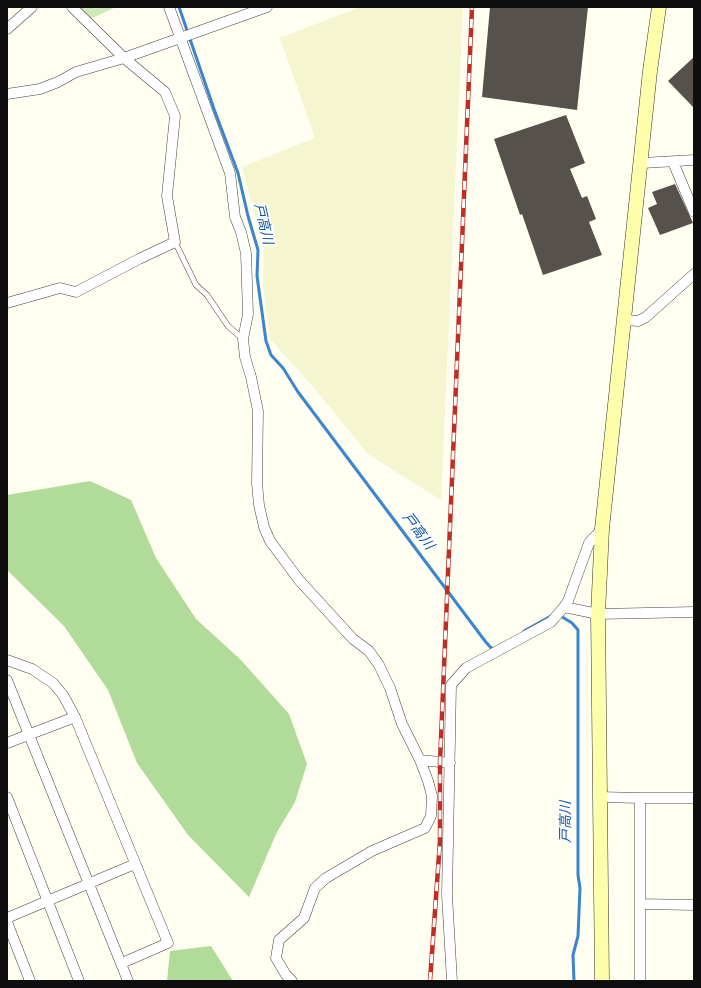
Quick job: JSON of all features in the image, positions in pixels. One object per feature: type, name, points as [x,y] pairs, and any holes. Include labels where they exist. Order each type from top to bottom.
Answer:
[{"type":"street","points":[[7,29],[32,7]]},
{"type":"street","points":[[7,303],[60,288],[76,292],[175,242],[167,196],[175,116],[165,92],[124,58],[72,7]]},
{"type":"street","points":[[169,7],[230,172],[235,217],[241,232],[247,271],[248,314],[243,339],[245,357],[258,411],[259,505],[264,527],[270,541],[299,580],[353,639],[369,651],[379,665],[390,688],[402,724],[420,760],[432,796],[431,816],[425,828],[372,851],[326,878],[315,888],[304,918],[279,940],[276,958],[286,975],[292,981]]},
{"type":"street","points":[[7,94],[40,90],[76,72],[124,58],[266,7]]},
{"type":"street","points":[[602,981],[598,614],[602,529],[642,163],[650,71],[659,7]]},
{"type":"street","points":[[642,163],[694,160]]},
{"type":"street","points":[[674,162],[694,212]]},
{"type":"street","points":[[625,320],[638,321],[646,317],[694,274]]},
{"type":"street","points":[[452,981],[447,895],[451,685],[458,675],[466,668],[551,622],[564,607],[589,543],[602,529]]},
{"type":"street","points":[[564,607],[598,614],[694,612]]},
{"type":"street","points":[[7,660],[32,668],[53,682],[63,695],[75,717],[168,943],[122,963]]},
{"type":"street","points":[[7,680],[128,981]]},
{"type":"street","points":[[7,743],[75,717]]},
{"type":"street","points":[[420,760],[450,763]]},
{"type":"street","points":[[7,797],[79,981]]},
{"type":"street","points":[[600,798],[694,798]]},
{"type":"street","points":[[640,798],[640,981]]},
{"type":"street","points":[[7,918],[135,864]]},
{"type":"street","points":[[640,904],[694,906]]},
{"type":"street","points":[[7,922],[30,981]]},
{"type":"lane","points":[[175,242],[196,285],[207,295],[228,326],[243,339]]},
{"type":"green space","points":[[72,7],[116,7],[86,21]]},
{"type":"green space","points":[[360,7],[463,7],[441,500],[368,454],[315,389],[270,339],[263,286],[264,247],[242,167],[315,138],[280,38]]},
{"type":"green space","points":[[90,481],[131,500],[156,558],[196,619],[240,659],[289,714],[307,764],[295,802],[277,832],[249,897],[188,835],[137,763],[108,690],[64,626],[7,570],[7,495]]},
{"type":"green space","points":[[211,946],[233,981],[167,981],[170,951]]},
{"type":"building","points":[[490,7],[588,7],[577,110],[482,97]]},
{"type":"building","points":[[694,57],[694,108],[668,81]]},
{"type":"building","points":[[566,115],[585,163],[570,169],[582,198],[587,196],[596,219],[589,222],[602,255],[543,275],[522,214],[520,215],[494,139]]},
{"type":"building","points":[[675,184],[693,223],[660,235],[648,208],[657,204],[652,192]]},
{"type":"waterway","name":"戸高川","points":[[179,7],[238,173],[258,250],[257,276],[266,341],[271,355],[283,368],[298,392],[485,641],[492,649],[493,648]]},
{"type":"waterway","name":"戸高川","points":[[559,615],[572,623],[578,630],[578,875],[580,888],[578,936],[573,955],[574,981]]},
{"type":"waterway","name":"戸高川","points":[[524,631],[551,616]]},
{"type":"railway","points":[[430,981],[440,841],[440,762],[472,7]]}]
